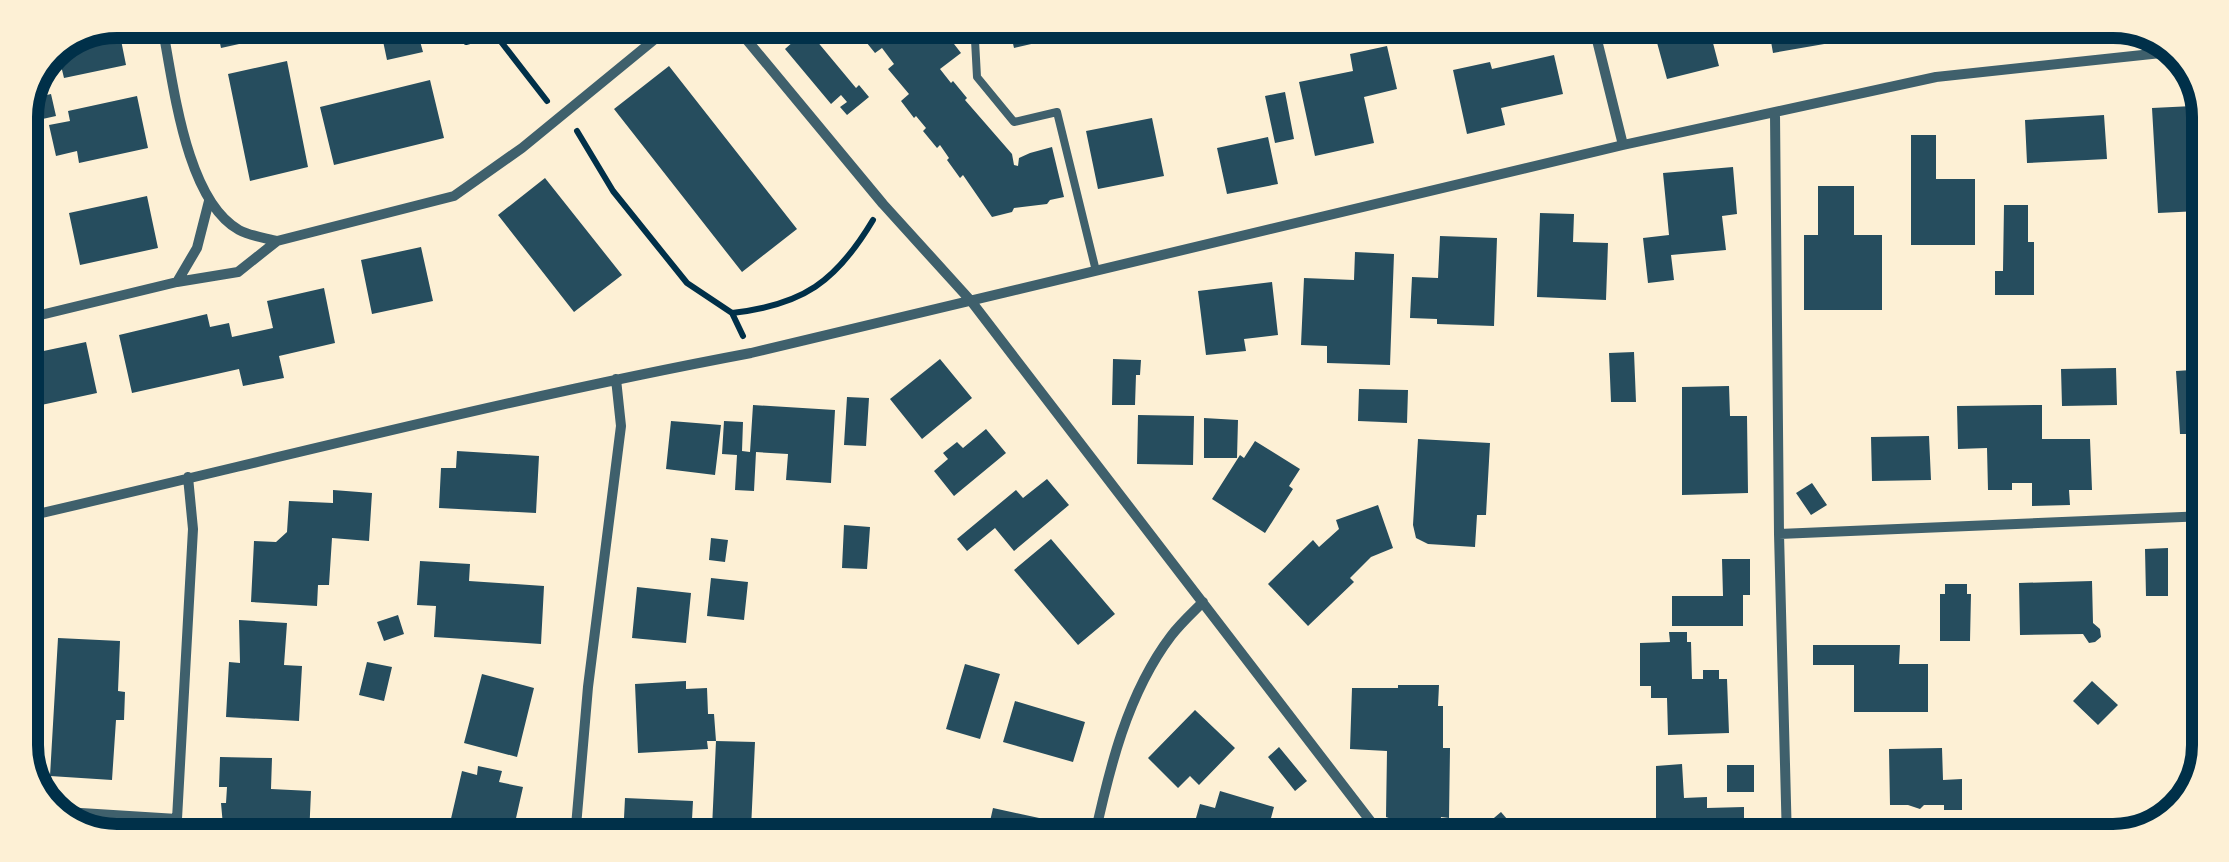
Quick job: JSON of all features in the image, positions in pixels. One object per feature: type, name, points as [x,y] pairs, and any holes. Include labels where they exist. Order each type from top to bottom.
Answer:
[{"type":"street","points":[[165,38],[188,157],[209,201],[239,230],[278,241]]},
{"type":"street","points":[[38,316],[176,282],[238,272],[278,241],[454,196],[658,38]]},
{"type":"street","points":[[745,38],[883,204],[971,301],[1373,824]]},
{"type":"street","points":[[1596,38],[1623,145]]},
{"type":"street","points":[[38,514],[616,378],[751,353],[1623,145],[1936,77],[2161,54]]},
{"type":"street","points":[[1775,114],[1787,824]]},
{"type":"street","points":[[176,282],[196,248],[209,201]]},
{"type":"street","points":[[576,824],[588,687],[620,426],[616,378]]},
{"type":"street","points":[[176,824],[193,529],[188,476]]},
{"type":"street","points":[[1779,534],[2192,517]]},
{"type":"street","points":[[1097,824],[1127,718],[1171,636],[1203,602]]},
{"type":"street","points":[[76,813],[176,819]]},
{"type":"lane","points":[[973,38],[977,76],[1014,122],[1057,112],[1096,271]]},
{"type":"path","points":[[499,38],[527,79],[574,126],[613,191],[687,284],[732,313],[751,353]]},
{"type":"path","points":[[732,313],[770,309],[805,295],[843,264],[883,204]]},
{"type":"building","points":[[121,38],[126,65],[64,78],[60,62],[72,51],[86,43]]},
{"type":"building","points":[[219,38],[266,38],[221,48]]},
{"type":"building","points":[[419,38],[423,52],[387,60],[383,41]]},
{"type":"building","points":[[791,38],[814,38],[856,88],[859,85],[869,97],[847,115],[840,107],[847,102],[841,95],[831,104],[785,49],[794,41]]},
{"type":"building","points":[[863,38],[949,38],[961,53],[940,69],[1012,154],[1014,165],[1018,166],[1019,158],[1052,147],[1064,197],[992,217],[963,175],[960,178],[947,160],[940,145],[937,148],[923,131],[926,128],[901,101],[909,94],[888,69],[894,64],[882,48],[875,53]]},
{"type":"building","points":[[1012,38],[1057,38],[1014,48]]},
{"type":"building","points":[[1656,38],[1712,38],[1719,66],[1667,79]]},
{"type":"building","points":[[1770,38],[1829,38],[1830,43],[1773,53]]},
{"type":"building","points":[[1387,46],[1397,89],[1364,97],[1374,143],[1315,156],[1299,82],[1353,71],[1350,54]]},
{"type":"building","points":[[1554,55],[1563,94],[1501,108],[1505,125],[1467,134],[1453,70],[1490,62],[1492,69]]},
{"type":"building","points":[[287,61],[308,167],[250,181],[228,74]]},
{"type":"building","points":[[669,66],[797,229],[742,272],[614,109]]},
{"type":"building","points":[[430,80],[444,138],[334,165],[320,107]]},
{"type":"building","points":[[1285,92],[1294,139],[1275,143],[1265,96]]},
{"type":"building","points":[[51,94],[56,116],[38,120],[40,96]]},
{"type":"building","points":[[137,96],[148,148],[79,163],[77,151],[56,156],[49,125],[70,121],[68,111]]},
{"type":"building","points":[[2190,106],[2191,211],[2158,213],[2152,108]]},
{"type":"building","points":[[2104,115],[2107,159],[2027,163],[2025,120]]},
{"type":"building","points":[[1152,118],[1164,176],[1098,189],[1086,131]]},
{"type":"building","points":[[1911,135],[1936,135],[1936,179],[1975,179],[1975,245],[1911,245]]},
{"type":"building","points":[[1268,137],[1278,184],[1227,194],[1217,148]]},
{"type":"building","points":[[1733,167],[1737,214],[1722,216],[1726,250],[1671,255],[1674,280],[1648,283],[1643,238],[1669,235],[1663,173]]},
{"type":"building","points":[[545,178],[622,275],[574,312],[498,215]]},
{"type":"building","points":[[1818,186],[1854,186],[1854,235],[1882,235],[1882,310],[1804,310],[1804,235],[1818,235]]},
{"type":"building","points":[[147,196],[158,248],[80,265],[69,213]]},
{"type":"building","points":[[2004,205],[2028,205],[2028,242],[2034,242],[2034,295],[1995,295],[1995,271],[2003,271]]},
{"type":"building","points":[[1540,213],[1574,214],[1573,242],[1608,243],[1606,300],[1537,297]]},
{"type":"building","points":[[1440,236],[1497,238],[1494,326],[1437,324],[1437,319],[1410,318],[1412,277],[1438,278]]},
{"type":"building","points":[[421,247],[433,301],[372,314],[361,260]]},
{"type":"building","points":[[1355,252],[1394,254],[1390,365],[1327,363],[1327,346],[1301,345],[1304,278],[1354,280]]},
{"type":"building","points":[[1272,282],[1278,335],[1244,339],[1246,351],[1206,355],[1198,291]]},
{"type":"building","points":[[324,288],[335,343],[279,356],[284,378],[243,386],[239,369],[132,393],[119,335],[207,314],[210,327],[229,323],[232,337],[273,328],[267,301]]},
{"type":"building","points":[[86,342],[97,393],[38,406],[38,352]]},
{"type":"building","points":[[1634,352],[1636,402],[1611,402],[1609,353]]},
{"type":"building","points":[[940,359],[972,398],[922,439],[890,399]]},
{"type":"building","points":[[1113,359],[1141,360],[1135,405],[1112,405]]},
{"type":"building","points":[[2116,368],[2117,405],[2062,406],[2061,369]]},
{"type":"building","points":[[2191,370],[2192,455],[2190,434],[2180,434],[2176,371]]},
{"type":"building","points":[[1729,386],[1730,416],[1747,416],[1748,493],[1682,495],[1682,387]]},
{"type":"building","points":[[1359,389],[1408,390],[1407,423],[1358,421]]},
{"type":"building","points":[[847,397],[869,398],[866,446],[844,445]]},
{"type":"building","points":[[753,405],[835,410],[831,483],[786,480],[788,454],[756,452],[754,491],[735,490],[737,455],[722,454],[724,421],[743,422],[742,451],[750,452]]},
{"type":"building","points":[[2042,405],[2042,439],[2090,439],[2092,490],[2069,490],[2070,505],[2032,506],[2032,483],[2012,483],[2012,490],[1988,490],[1987,448],[1958,449],[1957,406]]},
{"type":"building","points":[[1138,415],[1194,416],[1193,465],[1137,464]]},
{"type":"building","points":[[1204,418],[1238,420],[1237,458],[1204,458]]},
{"type":"building","points":[[671,421],[721,425],[715,475],[666,469]]},
{"type":"building","points":[[986,429],[1006,453],[954,496],[934,471],[948,459],[943,453],[957,442],[963,448]]},
{"type":"building","points":[[1929,436],[1931,480],[1872,481],[1871,437]]},
{"type":"building","points":[[1418,439],[1490,443],[1486,515],[1477,515],[1475,547],[1428,544],[1416,538],[1413,525]]},
{"type":"building","points":[[1255,441],[1300,469],[1289,486],[1293,489],[1265,533],[1212,499],[1240,455],[1244,458]]},
{"type":"building","points":[[457,451],[539,456],[536,513],[439,508],[441,468],[456,468]]},
{"type":"building","points":[[1047,479],[1069,505],[1014,551],[995,528],[967,551],[957,539],[1016,490],[1023,498]]},
{"type":"building","points":[[1812,483],[1827,505],[1811,515],[1796,493]]},
{"type":"building","points":[[333,490],[372,493],[369,541],[332,538],[329,585],[318,585],[317,606],[251,602],[254,541],[276,542],[287,532],[289,501],[333,503]]},
{"type":"building","points":[[1378,505],[1393,548],[1371,557],[1350,578],[1354,582],[1308,626],[1268,584],[1313,540],[1319,547],[1339,529],[1336,520]]},
{"type":"building","points":[[844,525],[870,527],[867,569],[842,568]]},
{"type":"building","points":[[711,538],[728,540],[725,562],[709,560]]},
{"type":"building","points":[[1051,539],[1115,614],[1078,645],[1014,570]]},
{"type":"building","points":[[2168,548],[2168,596],[2146,596],[2145,549]]},
{"type":"building","points":[[1722,559],[1750,559],[1750,595],[1743,595],[1743,626],[1672,626],[1672,596],[1723,596]]},
{"type":"building","points":[[420,561],[470,564],[469,581],[544,586],[541,644],[434,637],[436,606],[417,605]]},
{"type":"building","points":[[711,578],[748,582],[744,620],[707,616]]},
{"type":"building","points":[[2092,581],[2093,623],[2100,629],[2101,637],[2095,642],[2089,643],[2083,634],[2020,635],[2019,583]]},
{"type":"building","points":[[1945,584],[1967,584],[1967,594],[1971,594],[1970,641],[1940,641],[1940,594],[1945,594]]},
{"type":"building","points":[[637,587],[691,593],[686,643],[632,638]]},
{"type":"building","points":[[398,615],[404,634],[384,641],[377,622]]},
{"type":"building","points":[[239,620],[287,623],[284,665],[302,666],[299,721],[226,717],[229,662],[240,663]]},
{"type":"building","points":[[1669,632],[1687,632],[1692,679],[1703,679],[1703,670],[1719,670],[1719,679],[1727,679],[1729,733],[1668,735],[1667,698],[1651,698],[1651,686],[1640,686],[1640,643],[1670,642]]},
{"type":"building","points":[[58,638],[120,641],[118,691],[125,692],[124,720],[116,720],[112,780],[50,776]]},
{"type":"building","points":[[1813,645],[1900,645],[1899,664],[1928,664],[1928,712],[1854,712],[1854,665],[1813,665]]},
{"type":"building","points":[[367,662],[392,667],[384,701],[359,695]]},
{"type":"building","points":[[965,664],[1000,674],[980,739],[946,729]]},
{"type":"building","points":[[482,674],[534,688],[517,757],[464,743]]},
{"type":"building","points":[[686,681],[686,689],[707,688],[708,714],[714,714],[716,741],[707,741],[708,749],[638,753],[635,684]]},
{"type":"building","points":[[2092,681],[2118,705],[2098,725],[2073,701]]},
{"type":"building","points":[[1439,685],[1443,748],[1450,748],[1449,818],[1441,817],[1440,824],[1405,824],[1386,817],[1387,751],[1350,749],[1352,688]]},
{"type":"building","points":[[1015,701],[1085,722],[1073,762],[1003,742]]},
{"type":"building","points":[[1195,710],[1235,748],[1199,785],[1190,776],[1178,788],[1148,758]]},
{"type":"building","points":[[716,741],[755,742],[751,824],[712,824]]},
{"type":"building","points":[[1279,747],[1307,781],[1295,791],[1268,757]]},
{"type":"building","points":[[1942,748],[1943,780],[1962,779],[1962,810],[1944,810],[1944,805],[1924,805],[1920,809],[1890,805],[1889,749]]},
{"type":"building","points":[[220,757],[272,758],[271,789],[311,791],[310,824],[223,824],[221,803],[226,803],[227,787],[219,787]]},
{"type":"building","points":[[1682,764],[1684,798],[1707,797],[1707,808],[1744,807],[1744,824],[1656,824],[1656,766]]},
{"type":"building","points":[[1727,765],[1754,765],[1754,792],[1727,792]]},
{"type":"building","points":[[478,766],[502,771],[499,782],[523,787],[515,824],[450,823],[462,771],[477,775]]},
{"type":"building","points":[[1220,791],[1274,807],[1269,824],[1194,824],[1200,804],[1215,808]]},
{"type":"building","points":[[625,798],[693,801],[692,824],[624,824]]},
{"type":"building","points":[[993,808],[1053,821],[1052,824],[989,824]]},
{"type":"building","points":[[1501,812],[1511,824],[1487,824]]},
{"type":"building","points":[[1838,821],[1878,821],[1878,824]]}]
